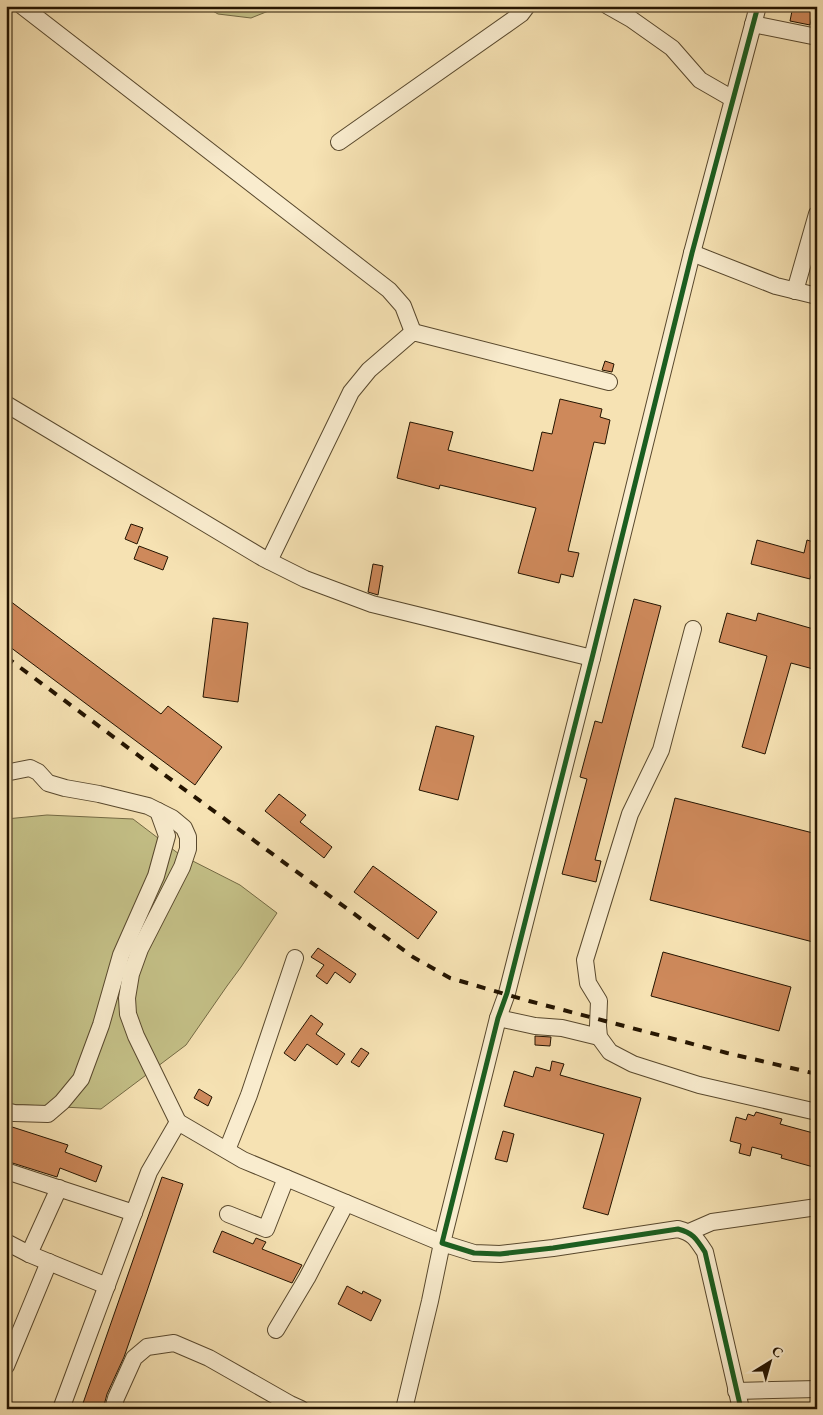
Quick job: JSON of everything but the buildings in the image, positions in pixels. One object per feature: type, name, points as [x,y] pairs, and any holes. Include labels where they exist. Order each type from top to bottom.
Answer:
[{"type":"street","points":[[22,6],[389,290],[403,306],[413,332]]},
{"type":"street","points":[[339,142],[522,14],[527,6]]},
{"type":"street","points":[[608,6],[631,19],[672,48],[700,80],[733,99]]},
{"type":"street","points":[[404,1409],[442,1244],[498,1018],[507,993],[692,253],[758,6]]},
{"type":"street","points":[[753,24],[817,37]]},
{"type":"street","points":[[795,291],[817,214]]},
{"type":"street","points":[[692,253],[776,286],[817,296]]},
{"type":"street","points":[[413,332],[609,382]]},
{"type":"street","points":[[269,561],[351,392],[369,370],[413,332]]},
{"type":"street","points":[[6,404],[269,561],[305,579],[372,604],[592,658]]},
{"type":"street","points":[[693,629],[661,750],[630,814],[585,960],[588,983],[600,1001],[599,1036],[610,1052],[633,1064],[699,1085],[817,1112]]},
{"type":"street","points":[[10,772],[30,768],[38,772],[48,783],[148,806],[172,818],[184,828],[188,837],[188,849],[182,867],[140,949],[131,974],[127,998],[128,1014],[136,1036],[178,1122],[244,1160],[442,1244],[474,1253],[500,1254],[553,1248],[678,1229],[690,1232],[705,1252],[741,1409]]},
{"type":"street","points":[[6,1110],[14,1113],[48,1114],[62,1102],[82,1079],[102,1025],[120,955],[156,876],[167,836],[158,811]]},
{"type":"street","points":[[227,1150],[249,1095],[295,958]]},
{"type":"street","points":[[498,1018],[599,1036]]},
{"type":"street","points":[[61,1409],[149,1172],[178,1122]]},
{"type":"street","points":[[6,1171],[134,1213]]},
{"type":"street","points":[[228,1214],[266,1229],[286,1178]]},
{"type":"street","points":[[29,1254],[59,1188]]},
{"type":"street","points":[[276,1330],[307,1278],[346,1203]]},
{"type":"street","points":[[690,1232],[712,1222],[817,1207]]},
{"type":"street","points":[[6,1242],[29,1254],[107,1286]]},
{"type":"street","points":[[6,1366],[50,1262]]},
{"type":"street","points":[[113,1409],[134,1358],[147,1347],[174,1343],[209,1358],[301,1409]]},
{"type":"street","points":[[736,1391],[817,1389]]},
{"type":"shaded area","points":[[204,6],[281,6],[251,18],[218,14]]},
{"type":"shaded area","points":[[47,815],[133,819],[179,854],[240,885],[277,913],[186,1045],[101,1109],[6,1104],[6,819]]},
{"type":"railway","points":[[6,657],[413,957],[450,978],[529,1001],[727,1053],[817,1074]]},
{"type":"cycle path","points":[[741,1409],[705,1252],[691,1234],[678,1229],[500,1254],[474,1253],[442,1243],[498,1018],[507,993],[592,658],[692,253],[758,6]]}]
